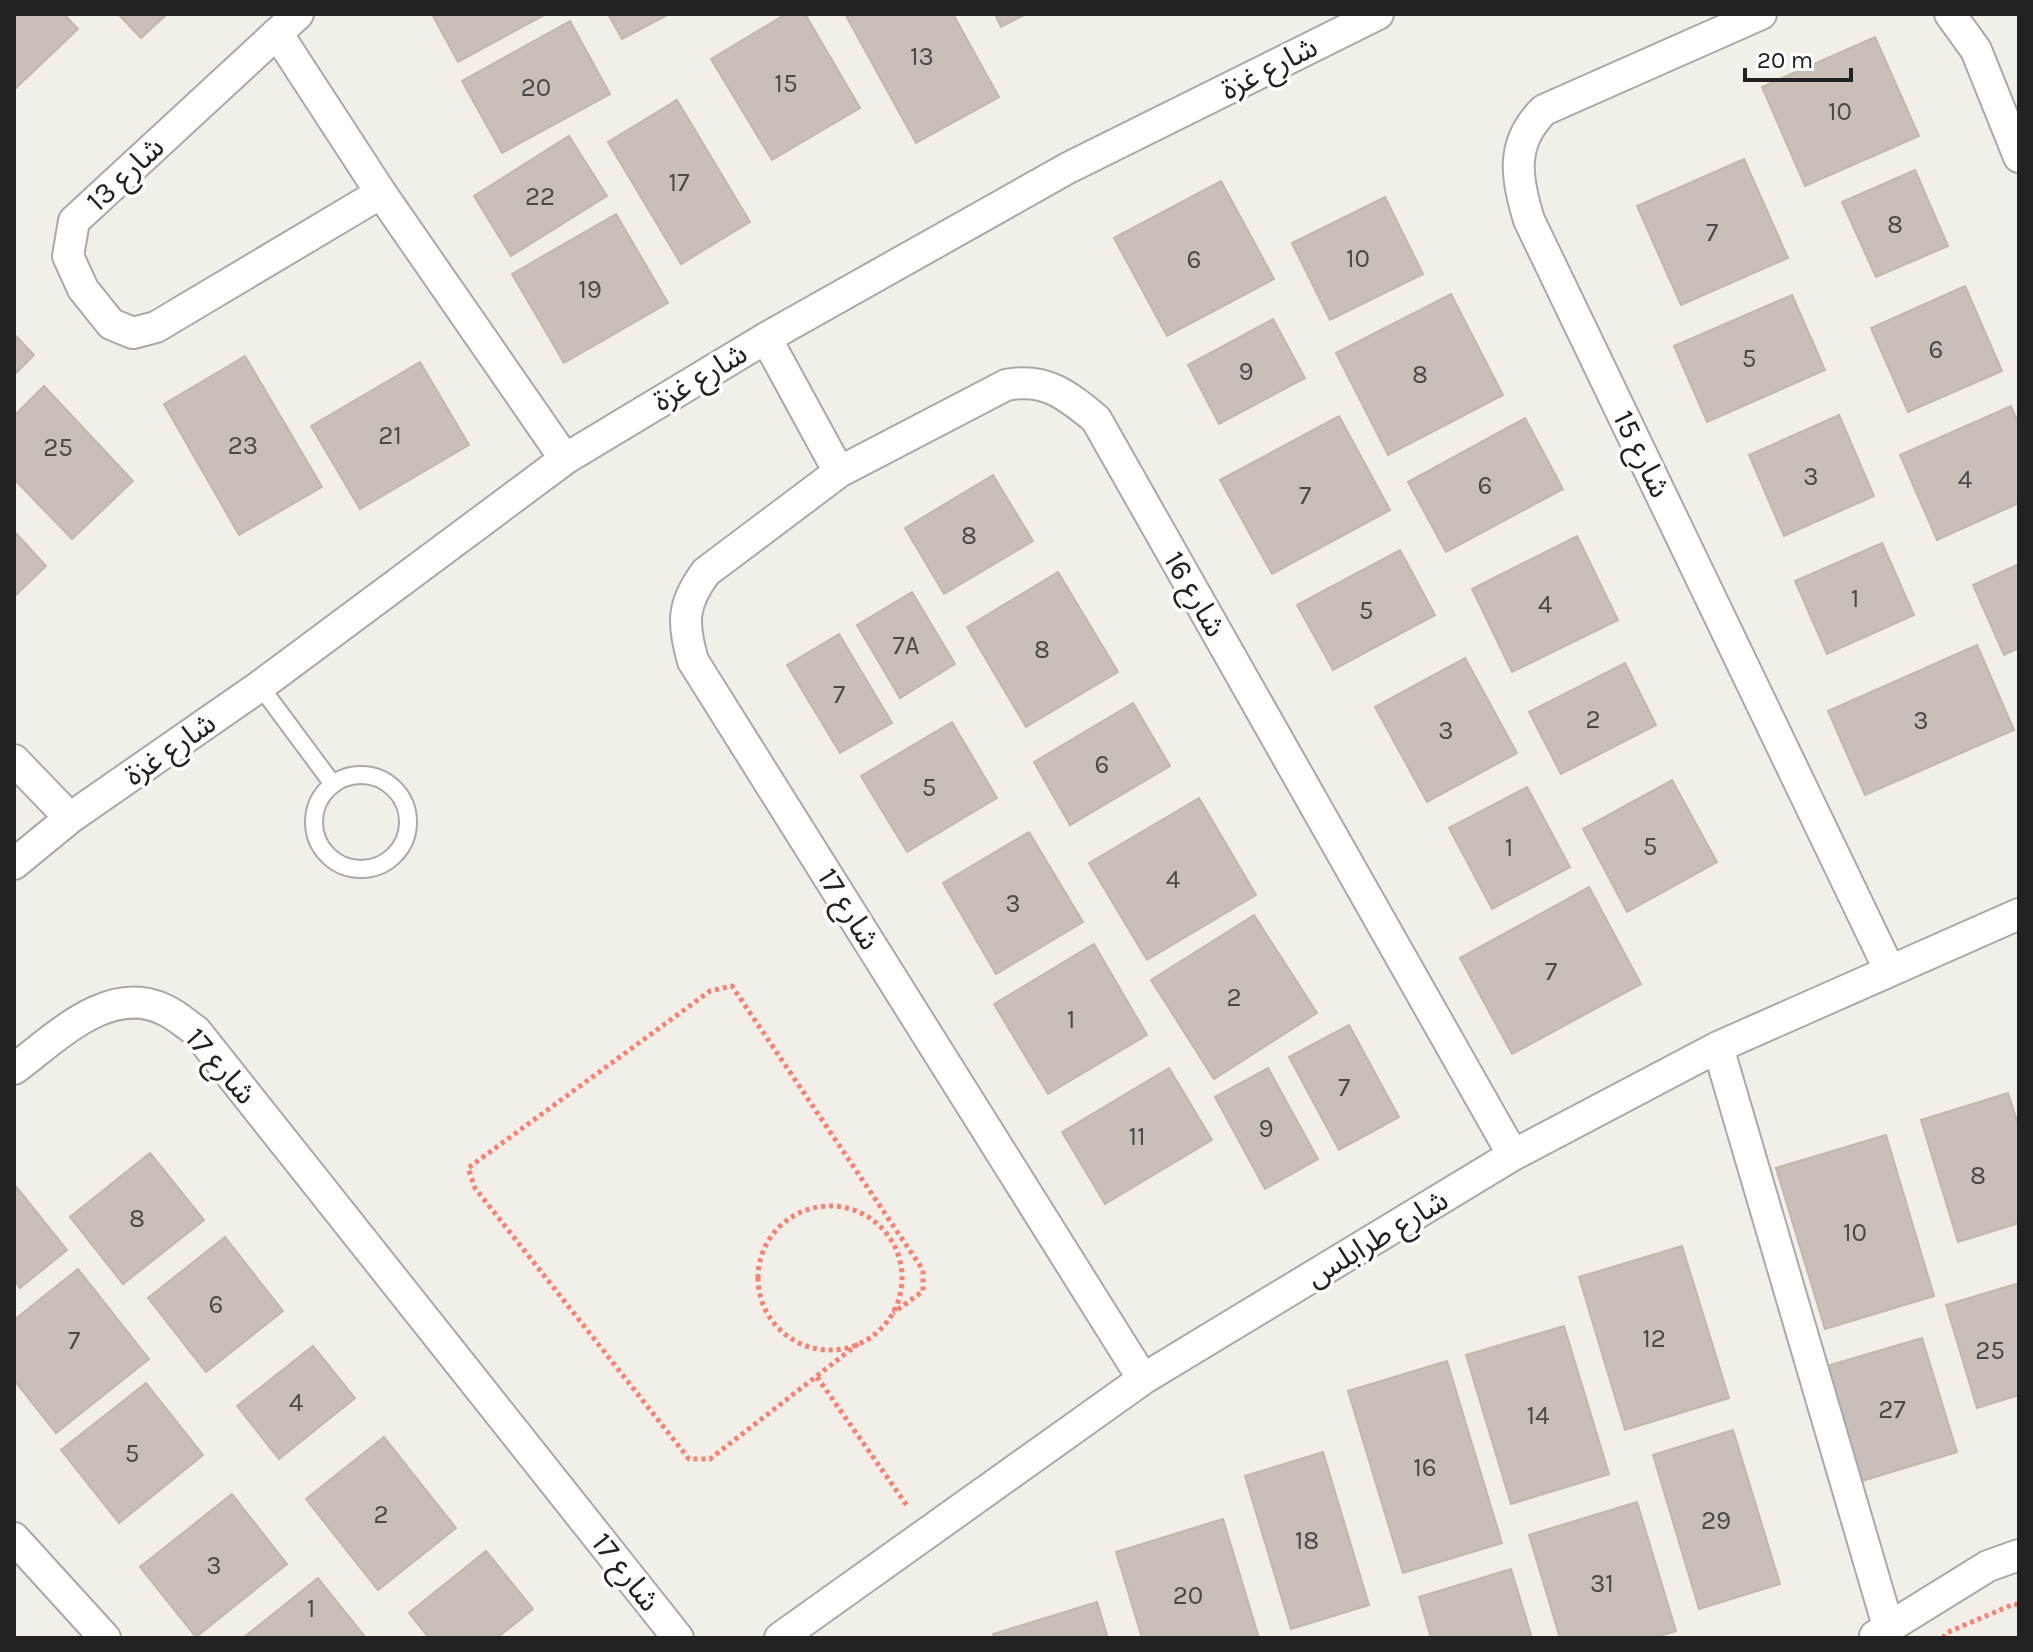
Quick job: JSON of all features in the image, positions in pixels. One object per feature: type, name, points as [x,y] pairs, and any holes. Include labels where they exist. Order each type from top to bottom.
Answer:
[{"type":"street","name":"شارع غزة","points":[[14,864],[70,818],[260,686],[565,459],[766,338],[1068,168],[1378,14]]},
{"type":"street","name":"شارع 15","points":[[1761,14],[1715,22],[1544,110],[1528,125],[1520,143],[1519,187],[1529,220],[1889,969]]},
{"type":"street","points":[[1950,14],[1976,50],[2019,157]]},
{"type":"street","name":"شارع 13","points":[[381,193],[156,327],[133,333],[111,324],[83,289],[68,256],[74,221],[287,23],[381,193],[565,459]]},
{"type":"street","points":[[766,338],[839,472]]},
{"type":"street","name":"شارع 16","points":[[839,472],[1006,385],[1026,381],[1050,385],[1096,419],[1513,1155]]},
{"type":"street","name":"شارع 17","points":[[839,472],[706,572],[690,593],[685,617],[693,661],[1143,1379]]},
{"type":"street","points":[[14,760],[70,818]]},
{"type":"street","name":"شارع طرابلس","points":[[784,1637],[1143,1379],[1513,1155],[1718,1047],[2019,914]]},
{"type":"street","name":"شارع 17","points":[[14,1069],[89,1014],[114,1004],[138,1003],[164,1009],[196,1031],[678,1638]]},
{"type":"street","points":[[1718,1047],[1881,1632],[1988,1566],[2019,1555]]},
{"type":"street","points":[[14,1538],[105,1638]]},
{"type":"lane","points":[[260,686],[332,783]]},
{"type":"lane","points":[[361,774],[376,777],[400,795],[406,808],[406,838],[389,861],[376,868],[352,869],[330,858],[322,849],[316,838],[314,814],[318,802],[332,783],[361,774]]},
{"type":"path","points":[[732,986],[923,1270],[923,1291],[893,1313],[878,1332],[858,1344],[710,1459],[689,1459],[475,1188],[468,1168],[710,991],[732,986]]},
{"type":"path","points":[[858,1344],[836,1350],[814,1349],[792,1340],[775,1325],[763,1305],[758,1283],[760,1260],[769,1239],[784,1222],[804,1211],[827,1206],[849,1209],[870,1218],[887,1234],[901,1272],[900,1293],[893,1313]]},
{"type":"path","points":[[887,1234],[895,1227]]},
{"type":"path","points":[[817,1377],[927,1534]]},
{"type":"path","points":[[1943,1638],[1946,1633],[1959,1627],[2019,1605]]},
{"type":"building","points":[[14,14],[64,14],[78,29],[14,90]]},
{"type":"building","points":[[118,14],[167,14],[141,38]]},
{"type":"building","points":[[432,14],[546,14],[458,62]]},
{"type":"building","points":[[608,14],[669,14],[622,39]]},
{"type":"building","points":[[786,14],[805,14],[860,108],[772,160],[711,59]]},
{"type":"building","points":[[845,14],[953,14],[999,97],[916,143]]},
{"type":"building","points":[[995,14],[1026,14],[1001,27]]},
{"type":"building","points":[[570,21],[610,94],[502,153],[462,81]]},
{"type":"building","points":[[1875,37],[1919,136],[1805,186],[1762,87]]},
{"type":"building","points":[[677,100],[750,222],[681,264],[608,142]]},
{"type":"building","points":[[569,136],[607,196],[511,256],[474,196]]},
{"type":"building","points":[[1744,159],[1788,258],[1681,305],[1637,206]]},
{"type":"building","points":[[1915,170],[1948,246],[1876,277],[1842,202]]},
{"type":"building","points":[[1221,181],[1274,279],[1167,336],[1114,238]]},
{"type":"building","points":[[1385,197],[1423,274],[1330,320],[1292,243]]},
{"type":"building","points":[[616,214],[668,303],[564,363],[512,274]]},
{"type":"building","points":[[1965,286],[2002,371],[1908,412],[1871,328]]},
{"type":"building","points":[[1451,294],[1503,395],[1388,455],[1336,353]]},
{"type":"building","points":[[1792,295],[1825,370],[1707,422],[1674,346]]},
{"type":"building","points":[[1273,319],[1305,378],[1219,424],[1188,365]]},
{"type":"building","points":[[14,334],[34,355],[14,375]]},
{"type":"building","points":[[245,356],[322,487],[239,535],[164,404]]},
{"type":"building","points":[[420,362],[469,445],[360,509],[311,426]]},
{"type":"building","points":[[44,386],[133,481],[72,539],[14,479],[14,416]]},
{"type":"building","points":[[2011,406],[2019,425],[2019,503],[1937,540],[1900,455]]},
{"type":"building","points":[[1839,415],[1874,496],[1784,536],[1749,455]]},
{"type":"building","points":[[1339,416],[1390,510],[1272,574],[1220,480]]},
{"type":"building","points":[[1525,418],[1563,489],[1446,552],[1408,482]]},
{"type":"building","points":[[993,475],[1033,541],[944,594],[905,528]]},
{"type":"building","points":[[14,531],[46,566],[14,597]]},
{"type":"building","points":[[1577,536],[1618,620],[1512,672],[1472,589]]},
{"type":"building","points":[[1882,543],[1914,615],[1827,654],[1795,581]]},
{"type":"building","points":[[1400,550],[1435,615],[1333,670],[1297,605]]},
{"type":"building","points":[[2019,564],[2019,648],[2004,655],[1973,585]]},
{"type":"building","points":[[1058,572],[1118,672],[1026,727],[967,627]]},
{"type":"building","points":[[912,592],[955,664],[900,698],[857,625]]},
{"type":"building","points":[[839,634],[892,723],[840,753],[787,665]]},
{"type":"building","points":[[1977,645],[2014,730],[1865,795],[1828,711]]},
{"type":"building","points":[[1465,658],[1517,753],[1427,802],[1375,707]]},
{"type":"building","points":[[1625,663],[1656,725],[1561,774],[1529,712]]},
{"type":"building","points":[[1133,703],[1170,766],[1070,825],[1034,762]]},
{"type":"building","points":[[952,722],[997,798],[907,852],[861,776]]},
{"type":"building","points":[[1672,780],[1717,862],[1627,912],[1583,829]]},
{"type":"building","points":[[1527,787],[1570,867],[1492,909],[1449,828]]},
{"type":"building","points":[[1199,798],[1256,895],[1147,960],[1089,863]]},
{"type":"building","points":[[1029,832],[1083,922],[996,974],[943,883]]},
{"type":"building","points":[[1589,887],[1641,984],[1512,1054],[1460,958]]},
{"type":"building","points":[[1254,915],[1317,1013],[1214,1079],[1151,980]]},
{"type":"building","points":[[1094,944],[1147,1035],[1048,1094],[994,1004]]},
{"type":"building","points":[[1349,1025],[1399,1117],[1339,1150],[1289,1057]]},
{"type":"building","points":[[1169,1068],[1212,1140],[1105,1204],[1062,1132]]},
{"type":"building","points":[[1268,1068],[1318,1159],[1265,1189],[1215,1097]]},
{"type":"building","points":[[2008,1093],[2019,1127],[2019,1223],[1958,1242],[1921,1120]]},
{"type":"building","points":[[1886,1135],[1934,1296],[1825,1329],[1776,1168]]},
{"type":"building","points":[[150,1153],[204,1220],[123,1284],[70,1217]]},
{"type":"building","points":[[14,1184],[67,1250],[20,1288],[14,1280]]},
{"type":"building","points":[[225,1237],[283,1311],[206,1372],[148,1298]]},
{"type":"building","points":[[1682,1246],[1729,1398],[1625,1430],[1579,1277]]},
{"type":"building","points":[[78,1269],[149,1359],[56,1433],[14,1380],[14,1320]]},
{"type":"building","points":[[2019,1283],[2019,1395],[1977,1408],[1946,1305]]},
{"type":"building","points":[[1564,1326],[1609,1474],[1511,1504],[1466,1355]]},
{"type":"building","points":[[1922,1338],[1957,1452],[1862,1481],[1827,1366]]},
{"type":"building","points":[[313,1346],[355,1398],[279,1459],[237,1406]]},
{"type":"building","points":[[1447,1361],[1502,1543],[1403,1573],[1348,1391]]},
{"type":"building","points":[[146,1383],[203,1455],[119,1523],[61,1450]]},
{"type":"building","points":[[1733,1430],[1780,1584],[1699,1609],[1653,1455]]},
{"type":"building","points":[[384,1437],[456,1528],[378,1590],[306,1499]]},
{"type":"building","points":[[1323,1452],[1369,1605],[1291,1629],[1245,1476]]},
{"type":"building","points":[[232,1494],[287,1564],[196,1637],[140,1567]]},
{"type":"building","points":[[1637,1502],[1676,1631],[1653,1638],[1560,1638],[1529,1535]]},
{"type":"building","points":[[1223,1519],[1259,1638],[1142,1638],[1116,1552]]},
{"type":"building","points":[[486,1551],[533,1609],[497,1638],[429,1638],[409,1613]]},
{"type":"building","points":[[1511,1569],[1532,1638],[1431,1638],[1419,1597]]},
{"type":"building","points":[[318,1578],[366,1638],[243,1638]]},
{"type":"building","points":[[1097,1602],[1108,1638],[995,1638],[993,1634]]}]
